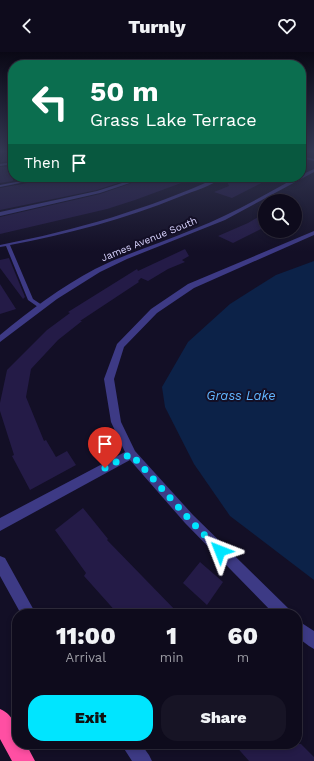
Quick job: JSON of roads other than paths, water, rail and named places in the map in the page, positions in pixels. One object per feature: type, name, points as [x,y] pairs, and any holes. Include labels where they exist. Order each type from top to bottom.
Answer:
[{"type":"highway","points":[[0,719],[12,740]]},
{"type":"highway","points":[[17,749],[24,761]]},
{"type":"street","points":[[0,214],[98,192],[123,184]]},
{"type":"street","name":"James Avenue South","points":[[0,339],[40,306],[87,276],[112,264],[210,225],[289,184]]},
{"type":"street","points":[[279,609],[189,519],[131,454],[116,422],[109,379],[120,346],[154,311],[191,286],[314,233]]},
{"type":"street","points":[[0,525],[131,454]]},
{"type":"street","points":[[0,563],[26,609]]},
{"type":"street","points":[[302,630],[314,641]]},
{"type":"street","points":[[134,749],[143,761]]},
{"type":"lane","points":[[0,186],[10,184]]},
{"type":"lane","points":[[0,246],[79,229],[143,210],[206,184]]},
{"type":"lane","points":[[8,245],[31,300],[40,306]]},
{"type":"water","name":"Grass Lake","points":[[314,261],[314,580],[230,516],[194,464],[165,407],[162,387],[188,342],[230,304],[276,275]]}]
